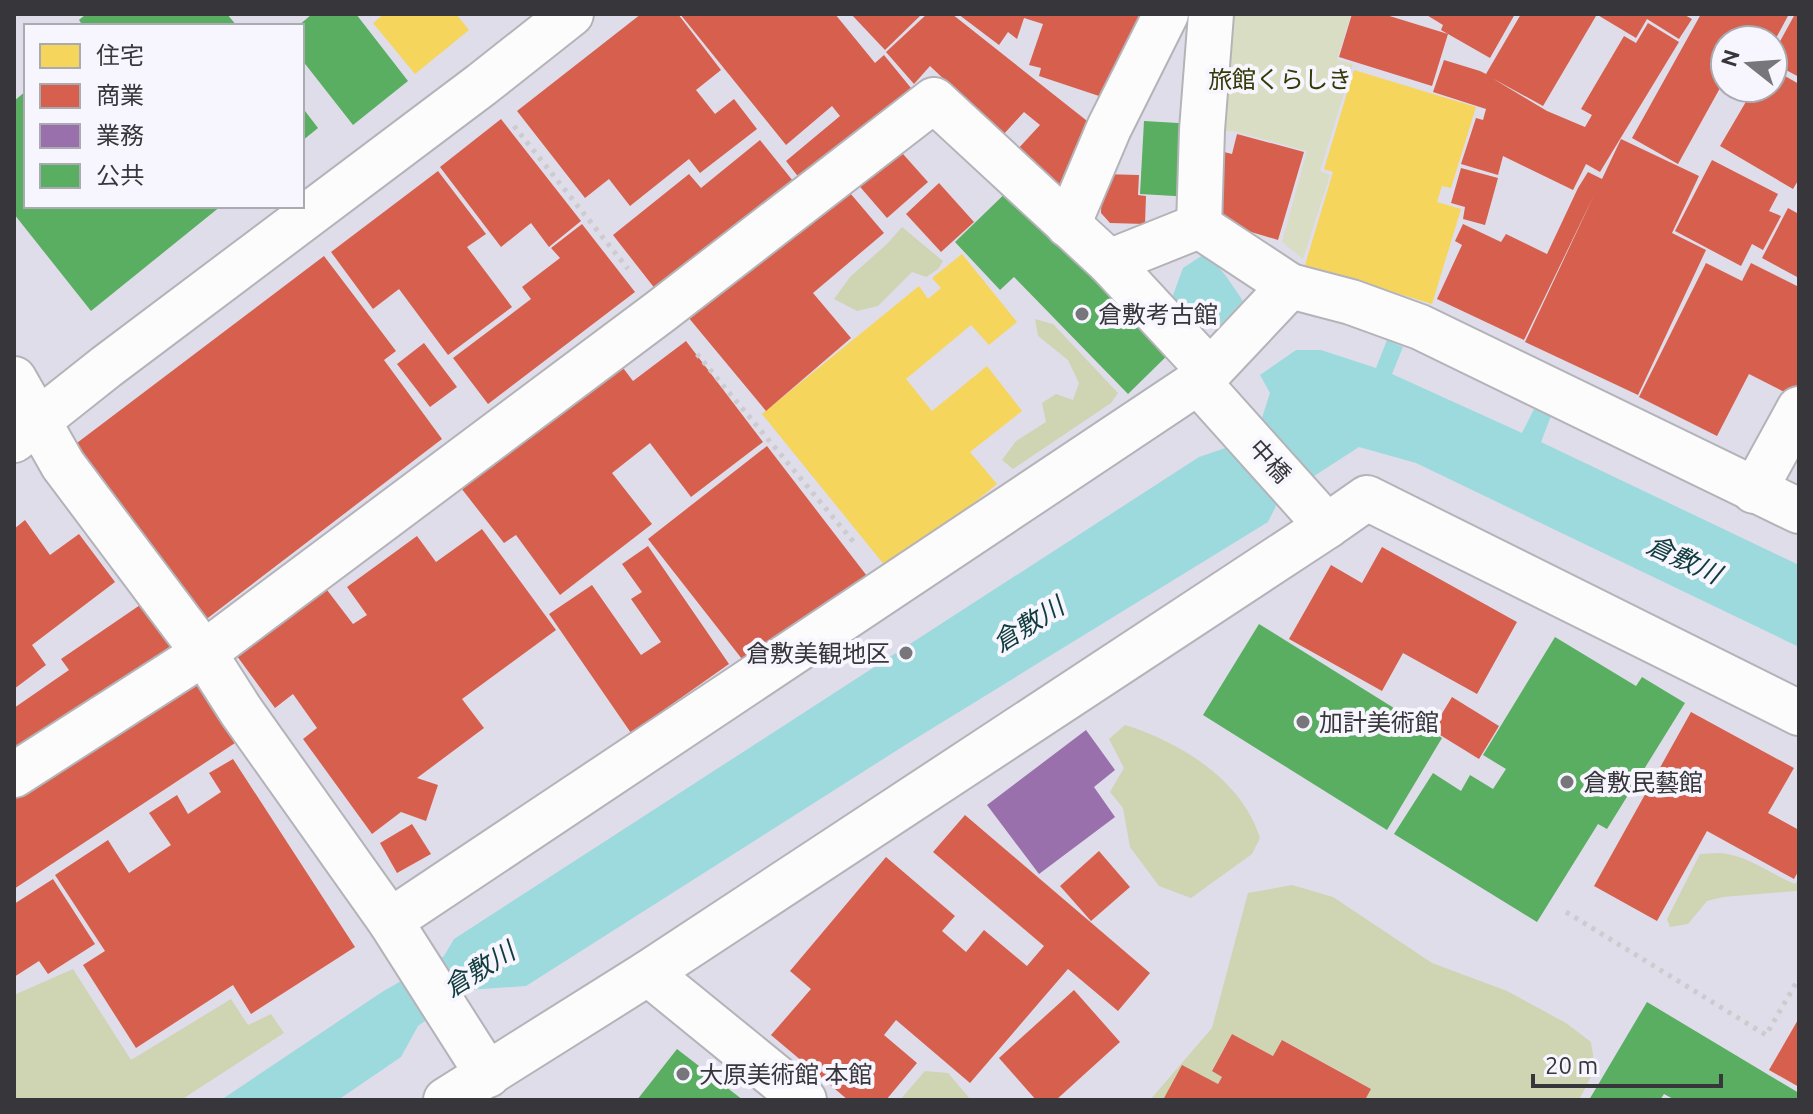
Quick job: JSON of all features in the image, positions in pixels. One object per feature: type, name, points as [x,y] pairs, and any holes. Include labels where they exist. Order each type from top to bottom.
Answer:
[{"type":"street","points":[[26,430],[571,14]]},
{"type":"street","points":[[1068,225],[1109,128],[1166,14]]},
{"type":"street","points":[[1199,226],[1202,130],[1211,14]]},
{"type":"street","name":"中橋","points":[[204,653],[661,311],[934,100],[1109,262],[1204,377],[1231,419],[1318,515]]},
{"type":"street","points":[[1109,262],[1199,226]]},
{"type":"street","points":[[1199,226],[1290,286],[1351,302],[1420,327],[1799,511]]},
{"type":"street","points":[[398,933],[1204,377],[1290,286]]},
{"type":"street","points":[[14,379],[26,430],[63,465],[204,653],[241,711],[398,933],[488,1075]]},
{"type":"street","points":[[1754,491],[1799,409]]},
{"type":"street","points":[[446,1100],[648,973],[1318,515],[1367,498],[1799,713]]},
{"type":"street","points":[[14,775],[204,653]]},
{"type":"street","points":[[648,973],[804,1100]]},
{"type":"path","points":[[1566,912],[1766,1035],[1799,978]]},
{"type":"shaded area","name":"倉敷美観地区","points":[[14,14],[1799,14],[1799,1100],[14,1100]]},
{"type":"green space","name":"旅館くらしき","points":[[1226,14],[1351,14],[1337,60],[1353,64],[1320,171],[1330,175],[1303,259],[1282,242],[1307,151],[1233,131],[1215,132]]},
{"type":"green space","points":[[902,227],[943,261],[938,269],[926,277],[912,272],[878,306],[857,311],[834,299],[850,277]]},
{"type":"green space","points":[[1035,319],[1053,324],[1118,393],[1111,403],[1013,469],[1002,460],[1016,441],[1046,422],[1042,403],[1056,394],[1073,400],[1079,383],[1068,360],[1038,336]]},
{"type":"green space","points":[[1125,725],[1187,753],[1224,781],[1251,817],[1260,838],[1252,854],[1191,898],[1159,886],[1130,847],[1123,808],[1110,792],[1124,768],[1109,739]]},
{"type":"green space","points":[[1719,853],[1749,861],[1795,884],[1799,879],[1799,889],[1707,901],[1688,924],[1670,927],[1667,919],[1700,854]]},
{"type":"green space","points":[[1292,885],[1333,897],[1432,963],[1507,991],[1566,1023],[1591,1042],[1595,1069],[1579,1100],[1365,1100],[1371,1089],[1283,1040],[1273,1056],[1232,1034],[1212,1070],[1222,1077],[1218,1084],[1163,1100],[1150,1100],[1212,1028],[1248,893]]},
{"type":"green space","points":[[73,969],[131,1060],[231,999],[248,1025],[271,1014],[284,1033],[181,1100],[14,1100],[14,995]]},
{"type":"green space","points":[[925,1071],[948,1073],[971,1100],[900,1100]]},
{"type":"water","points":[[1206,253],[1243,301],[1220,325],[1209,322],[1191,332],[1168,309],[1183,268]]},
{"type":"water","name":"倉敷川","points":[[1387,340],[1403,347],[1392,374],[1522,433],[1534,409],[1551,416],[1541,442],[1799,565],[1799,647],[1416,463],[1359,447],[1280,498],[1268,522],[910,742],[526,986],[468,990],[418,1026],[401,1057],[338,1100],[221,1100],[382,992],[444,956],[454,939],[1199,457],[1231,446],[1260,424],[1270,393],[1260,375],[1296,350],[1321,350],[1376,368]]},
{"type":"building: 住宅","points":[[384,14],[456,14],[469,30],[415,74],[373,23]]},
{"type":"building: 住宅","name":"旅館くらしき","points":[[1354,70],[1476,107],[1451,188],[1442,186],[1437,202],[1461,209],[1432,304],[1305,265],[1333,172],[1324,169]]},
{"type":"building: 住宅","points":[[962,254],[1017,322],[989,345],[971,325],[906,379],[932,411],[987,366],[1022,411],[970,452],[997,484],[890,572],[762,414],[919,286],[928,299],[941,288],[932,278]]},
{"type":"building: 商業","points":[[641,14],[678,14],[721,70],[696,90],[715,114],[734,99],[757,129],[700,173],[689,159],[630,206],[609,179],[585,198],[517,111]]},
{"type":"building: 商業","points":[[680,14],[835,14],[875,63],[884,55],[911,88],[800,179],[786,161],[840,116],[832,106],[786,145]]},
{"type":"building: 商業","points":[[851,14],[922,14],[885,50]]},
{"type":"building: 商業","points":[[927,14],[952,14],[1096,128],[1057,190],[1015,152],[1040,125],[1024,112],[1003,135],[930,66],[914,84],[886,52]]},
{"type":"building: 商業","points":[[958,14],[1139,14],[1111,100],[1039,76],[1041,68],[1029,65],[1043,24],[1024,18],[1017,39],[1008,32],[999,45]]},
{"type":"building: 商業","points":[[1352,14],[1383,14],[1448,34],[1432,86],[1339,57]]},
{"type":"building: 商業","points":[[1425,14],[1515,14],[1490,58],[1441,30],[1443,25]]},
{"type":"building: 商業","points":[[1521,14],[1596,16],[1543,106],[1492,78],[1547,111],[1585,127],[1592,115],[1581,109],[1624,36],[1636,43],[1648,23],[1679,42],[1600,172],[1586,164],[1573,190],[1503,156],[1498,175],[1461,164],[1476,118],[1483,120],[1486,109],[1433,92],[1444,60],[1486,74]]},
{"type":"building: 商業","points":[[1596,14],[1683,14],[1692,19],[1679,39],[1647,19],[1636,38]]},
{"type":"building: 商業","points":[[1701,14],[1789,14],[1784,24],[1709,24],[1711,104],[1678,164],[1632,138]]},
{"type":"building: 商業","points":[[1795,14],[1799,14],[1799,77],[1789,72],[1789,25]]},
{"type":"building: 商業","points":[[1789,78],[1799,84],[1799,179],[1793,189],[1720,146],[1745,104],[1789,104]]},
{"type":"building: 商業","points":[[501,119],[581,221],[549,247],[531,223],[501,247],[440,167]]},
{"type":"building: 商業","points":[[1237,134],[1304,152],[1278,240],[1211,220],[1214,183],[1224,152],[1232,154]]},
{"type":"building: 商業","points":[[1621,139],[1699,176],[1672,233],[1706,250],[1638,395],[1525,342],[1595,193],[1524,340],[1437,299],[1462,245],[1455,241],[1463,224],[1501,242],[1506,234],[1547,254],[1588,172],[1602,179]]},
{"type":"building: 商業","points":[[760,140],[793,181],[656,290],[613,235],[689,174],[701,188]]},
{"type":"building: 商業","points":[[895,145],[928,182],[887,218],[855,181]]},
{"type":"building: 商業","points":[[1712,160],[1778,194],[1769,211],[1781,216],[1763,250],[1752,244],[1741,266],[1675,231]]},
{"type":"building: 商業","points":[[1461,168],[1498,178],[1485,225],[1463,219],[1465,207],[1451,203]]},
{"type":"building: 商業","points":[[438,171],[486,234],[467,247],[512,307],[448,355],[399,289],[373,309],[331,252]]},
{"type":"building: 商業","points":[[1102,174],[1139,175],[1138,195],[1146,196],[1145,224],[1110,223],[1101,213]]},
{"type":"building: 商業","points":[[839,180],[884,233],[813,293],[851,338],[766,411],[683,311]]},
{"type":"building: 商業","points":[[939,183],[974,222],[941,252],[906,214]]},
{"type":"building: 商業","points":[[1788,208],[1797,213],[1799,209],[1799,278],[1762,258]]},
{"type":"building: 商業","points":[[582,224],[635,292],[488,404],[453,358],[531,299],[522,287],[560,258],[551,248]]},
{"type":"building: 商業","points":[[324,256],[396,351],[384,360],[442,439],[204,621],[65,452]]},
{"type":"building: 商業","points":[[1706,263],[1742,281],[1751,263],[1799,287],[1799,387],[1794,397],[1749,374],[1717,436],[1639,397]]},
{"type":"building: 商業","points":[[686,341],[763,442],[691,497],[650,443],[612,473],[652,524],[560,595],[516,535],[504,543],[454,479],[614,356],[633,381]]},
{"type":"building: 商業","points":[[424,343],[457,387],[430,407],[397,364]]},
{"type":"building: 商業","points":[[767,446],[867,576],[749,668],[648,539]]},
{"type":"building: 商業","points":[[25,520],[50,555],[79,534],[115,582],[32,645],[46,665],[14,689],[14,529]]},
{"type":"building: 商業","points":[[482,529],[556,630],[462,699],[484,728],[417,778],[438,785],[426,821],[401,812],[372,834],[303,739],[317,728],[293,694],[275,708],[234,652],[324,586],[353,624],[367,615],[347,587],[417,536],[436,562]]},
{"type":"building: 商業","points":[[648,546],[729,664],[631,733],[549,614],[592,585],[641,655],[661,642],[631,599],[642,592],[622,564]]},
{"type":"building: 商業","points":[[1382,547],[1517,622],[1477,694],[1403,653],[1382,691],[1289,639],[1331,565],[1362,583]]},
{"type":"building: 商業","points":[[143,603],[176,651],[14,762],[14,708],[69,670],[61,659]]},
{"type":"building: 商業","points":[[193,678],[235,743],[14,889],[14,795]]},
{"type":"building: 商業","points":[[1452,697],[1499,726],[1479,759],[1432,730]]},
{"type":"building: 商業","points":[[1691,712],[1794,768],[1768,813],[1799,830],[1799,870],[1794,879],[1707,831],[1657,921],[1594,886]]},
{"type":"building: 商業","points":[[233,759],[355,947],[251,1014],[233,985],[136,1048],[83,965],[105,951],[55,875],[108,840],[129,873],[171,845],[149,813],[177,795],[188,814],[221,792],[209,773]]},
{"type":"building: 商業","points":[[965,815],[1150,973],[1118,1011],[1068,969],[970,1083],[896,1020],[884,1035],[917,1063],[886,1100],[848,1100],[771,1035],[811,989],[790,971],[886,857],[955,916],[942,931],[966,952],[984,930],[1027,966],[1044,946],[933,852]]},
{"type":"building: 商業","points":[[412,824],[431,854],[397,873],[380,843]]},
{"type":"building: 商業","points":[[1099,851],[1130,887],[1091,921],[1060,886]]},
{"type":"building: 商業","points":[[53,879],[95,944],[48,974],[39,961],[14,977],[14,904]]},
{"type":"building: 商業","points":[[1074,990],[1120,1042],[1056,1100],[1036,1100],[999,1058]]},
{"type":"building: 商業","points":[[1799,1018],[1799,1087],[1769,1070]]},
{"type":"building: 商業","points":[[1232,1034],[1273,1056],[1282,1040],[1371,1089],[1365,1100],[1163,1100],[1182,1065],[1218,1084],[1222,1077],[1212,1071]]},
{"type":"building: 業務","points":[[1086,730],[1115,770],[1094,787],[1115,817],[1039,874],[987,805]]},
{"type":"building: 公共","points":[[86,14],[227,14],[235,24],[82,24],[79,20]]},
{"type":"building: 公共","points":[[312,14],[356,14],[408,81],[353,125],[304,63],[304,24],[300,24]]},
{"type":"building: 公共","points":[[24,93],[24,208],[219,208],[91,311],[14,214],[14,101]]},
{"type":"building: 公共","points":[[304,110],[318,128],[304,139]]},
{"type":"building: 公共","points":[[1144,121],[1195,124],[1192,197],[1140,194]]},
{"type":"building: 公共","points":[[1019,180],[1178,345],[1128,394],[1014,277],[1000,290],[955,242]]},
{"type":"building: 公共","points":[[1259,624],[1442,738],[1387,830],[1203,715]]},
{"type":"building: 公共","name":"倉敷民藝館","points":[[1555,637],[1636,686],[1642,677],[1685,703],[1607,829],[1598,824],[1537,922],[1394,834],[1433,773],[1461,791],[1470,775],[1493,789],[1506,769],[1483,755]]},
{"type":"building: 公共","points":[[1647,1002],[1799,1093],[1799,1100],[1675,1100],[1664,1094],[1660,1100],[1589,1100]]},
{"type":"building: 公共","name":"大原美術館 本館","points":[[677,1049],[743,1100],[637,1100]]},
{"type":"place","name":"倉敷考古館","points":[[1082,314]]},
{"type":"place","name":"倉敷美観地区","points":[[906,653]]},
{"type":"place","name":"加計美術館","points":[[1303,722]]},
{"type":"place","name":"倉敷民藝館","points":[[1567,782]]},
{"type":"place","name":"大原美術館 本館","points":[[683,1074]]}]
